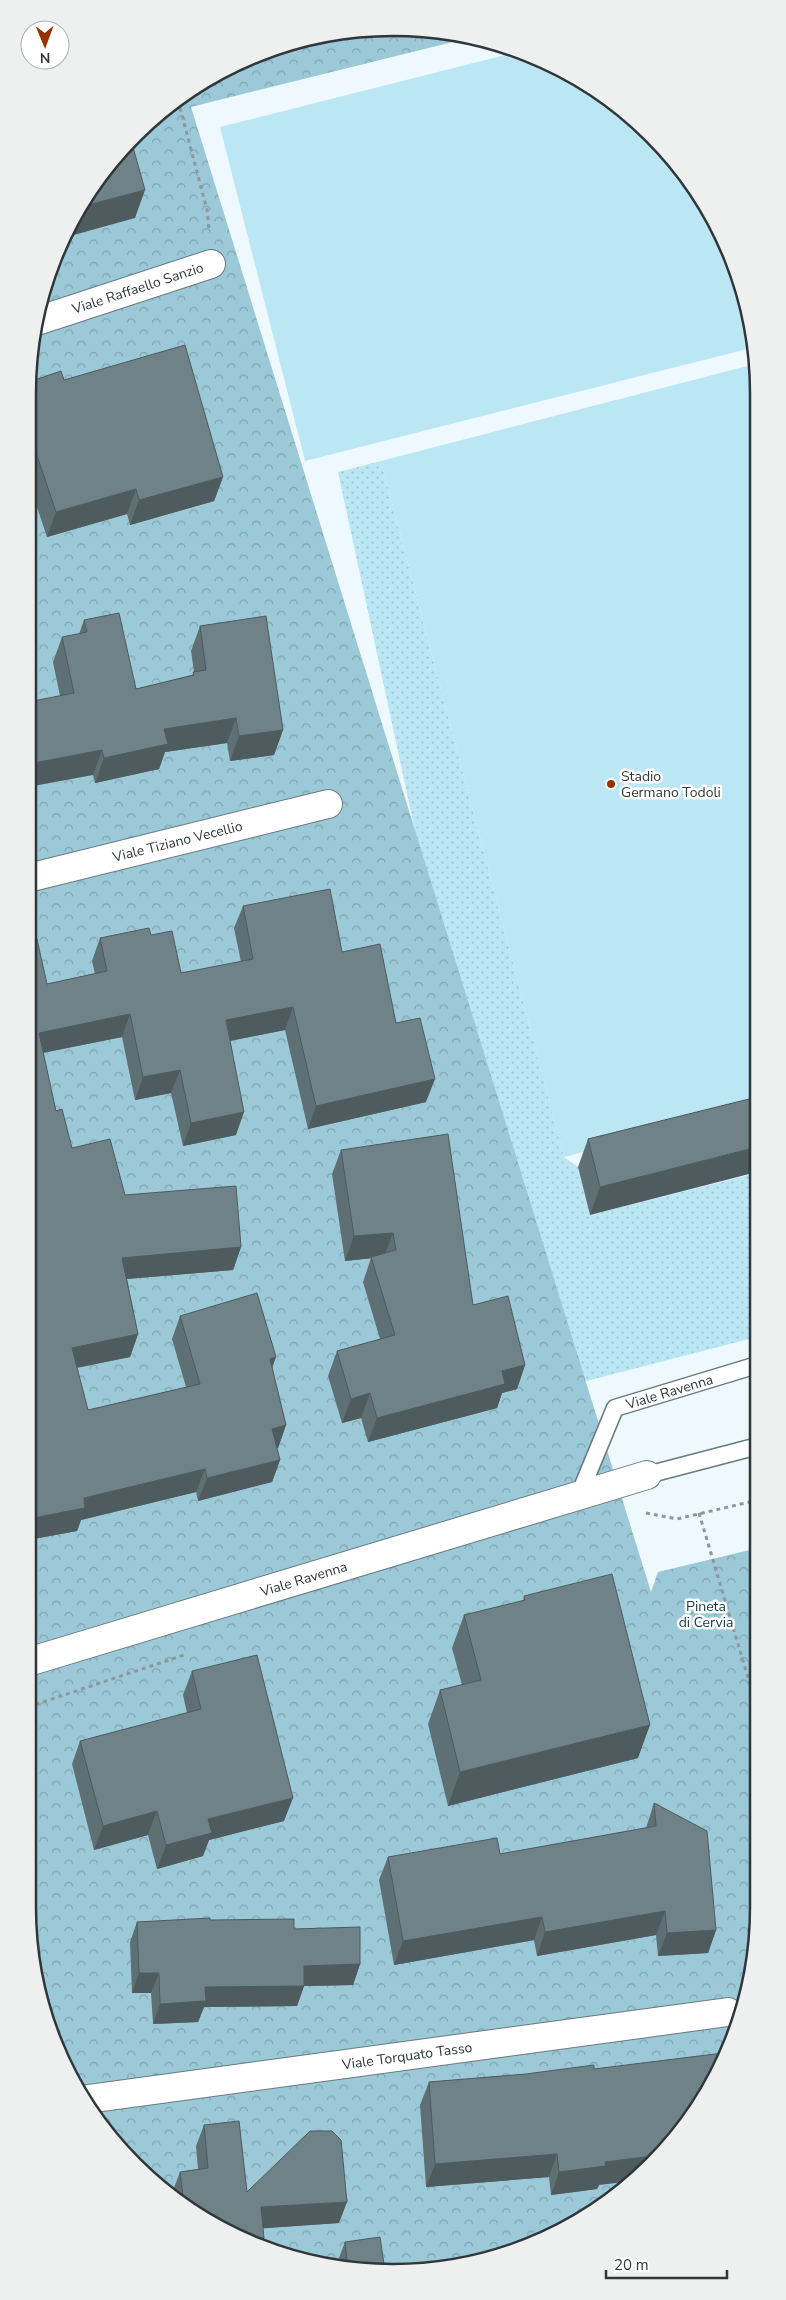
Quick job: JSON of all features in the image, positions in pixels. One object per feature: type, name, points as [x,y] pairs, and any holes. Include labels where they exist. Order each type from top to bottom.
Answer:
[{"type":"street","name":"Viale Raffaello Sanzio","points":[[44,319],[211,264]]},
{"type":"street","name":"Viale Tiziano Vecellio","points":[[36,876],[328,804]]},
{"type":"street","name":"Viale Ravenna","points":[[36,1660],[647,1475]]},
{"type":"street","name":"Viale Torquato Tasso","points":[[92,2098],[728,2012]]},
{"type":"lane","name":"Viale Ravenna","points":[[580,1495],[615,1408],[750,1367]]},
{"type":"lane","name":"Viale Ravenna","points":[[647,1475],[750,1448]]},
{"type":"path","points":[[180,107],[207,210],[211,264]]},
{"type":"path","points":[[677,1518],[750,1502]]},
{"type":"path","points":[[699,1513],[750,1684]]},
{"type":"shaded area","points":[[507,55],[530,63],[571,84],[610,110],[645,141],[676,176],[702,215],[723,256],[738,301],[747,349],[305,461],[220,127]]},
{"type":"shaded area","name":"Stadio Germano Todoli","points":[[749,366],[750,1109],[564,1157],[381,461]]},
{"type":"shaded area","points":[[381,461],[564,1157],[578,1167],[590,1215],[750,1175],[750,1339],[536,1394],[338,472]]},
{"type":"green space","name":"Pineta di Cervia","points":[[393,36],[455,42],[191,107],[651,1592],[658,1572],[750,1550],[750,1907],[747,1954],[738,1999],[723,2044],[702,2085],[676,2124],[628,2175],[591,2204],[571,2216],[530,2237],[508,2245],[485,2252],[440,2261],[393,2264],[370,2263],[346,2261],[301,2252],[256,2237],[235,2227],[195,2204],[176,2190],[141,2159],[110,2124],[96,2105],[73,2065],[63,2044],[48,1999],[39,1954],[37,1930],[37,370],[39,346],[48,301],[63,256],[96,195],[125,158],[176,110],[215,84],[256,63],[301,48],[323,43],[346,39]]},
{"type":"building","points":[[134,149],[145,190],[90,204],[110,176]]},
{"type":"building","points":[[185,345],[223,477],[139,500],[136,489],[56,512],[36,453],[37,379],[61,371],[64,380]]},
{"type":"building","points":[[119,613],[136,689],[194,675],[193,672],[206,670],[200,626],[266,616],[283,730],[239,736],[236,718],[164,729],[168,744],[104,758],[102,750],[36,762],[36,700],[74,693],[62,637],[87,632],[84,620]]},
{"type":"building","points":[[330,889],[342,952],[380,944],[396,1023],[420,1018],[435,1079],[316,1106],[293,1007],[226,1020],[244,1112],[191,1123],[180,1070],[143,1077],[130,1014],[39,1033],[56,1111],[62,1109],[72,1148],[110,1139],[125,1195],[236,1186],[241,1247],[122,1258],[138,1334],[72,1348],[88,1410],[200,1384],[180,1316],[257,1293],[276,1357],[270,1359],[286,1425],[272,1429],[280,1460],[207,1478],[205,1469],[84,1498],[85,1508],[36,1517],[36,935],[47,984],[107,971],[100,938],[149,928],[151,935],[172,931],[181,973],[253,959],[243,906]]},
{"type":"building","points":[[750,1099],[750,1149],[600,1187],[588,1139]]},
{"type":"building","points":[[448,1134],[473,1305],[508,1296],[525,1365],[502,1371],[505,1384],[377,1418],[370,1393],[351,1399],[337,1351],[395,1335],[371,1257],[396,1250],[393,1233],[354,1236],[341,1150]]},
{"type":"building","points":[[612,1574],[650,1725],[460,1772],[440,1690],[481,1680],[464,1615],[525,1600],[524,1596]]},
{"type":"building","points":[[257,1655],[293,1798],[208,1819],[212,1833],[166,1845],[157,1811],[103,1826],[80,1741],[201,1709],[192,1671]]},
{"type":"building","points":[[654,1803],[707,1831],[716,1930],[667,1933],[665,1911],[545,1932],[542,1917],[403,1941],[388,1857],[497,1838],[500,1854],[656,1826]]},
{"type":"building","points":[[210,1918],[210,1920],[294,1919],[294,1929],[360,1927],[360,1964],[304,1966],[304,1986],[205,1987],[206,2001],[160,2004],[159,1973],[139,1973],[137,1922]]},
{"type":"building","points":[[718,2054],[690,2105],[647,2157],[605,2162],[606,2166],[559,2172],[557,2154],[435,2164],[429,2082],[526,2074],[594,2065],[594,2069]]},
{"type":"building","points":[[239,2121],[247,2192],[310,2131],[332,2131],[341,2140],[347,2202],[261,2207],[264,2238],[256,2237],[235,2227],[183,2195],[180,2172],[208,2168],[204,2125]]},
{"type":"building","points":[[380,2237],[384,2264],[347,2261],[345,2242]]},
{"type":"place","name":"Stadio Germano Todoli","points":[[611,784]]}]
